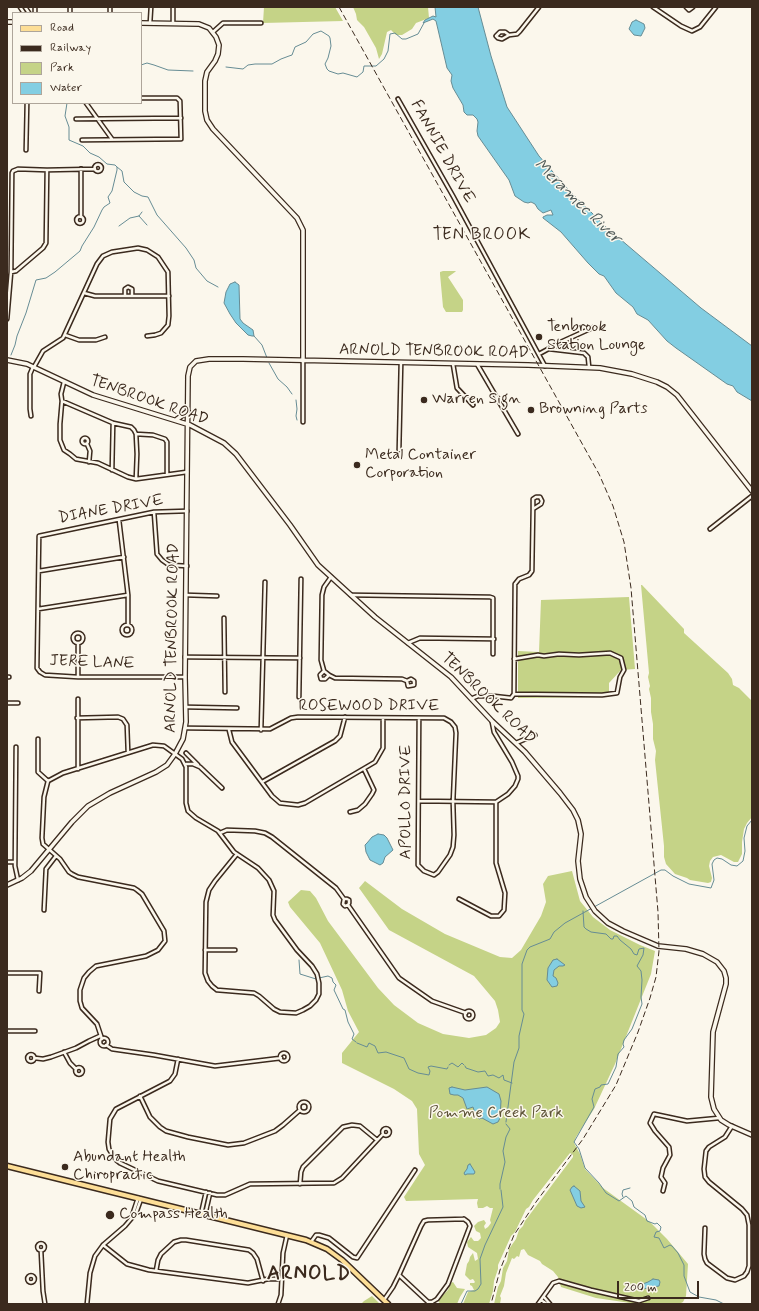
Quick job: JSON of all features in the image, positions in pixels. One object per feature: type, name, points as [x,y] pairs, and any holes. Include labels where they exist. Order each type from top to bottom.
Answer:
[{"type":"main road","points":[[7,1166],[311,1242],[327,1249],[342,1260],[388,1304]]},
{"type":"street","points":[[150,23],[151,7]]},
{"type":"street","points":[[173,7],[173,23]]},
{"type":"street","points":[[509,35],[517,34],[539,7]]},
{"type":"street","points":[[653,7],[681,26],[692,30],[700,27],[716,7]]},
{"type":"street","points":[[686,7],[689,10],[693,7]]},
{"type":"street","points":[[142,23],[199,24],[207,27],[213,32],[218,40],[219,49],[217,58],[206,76],[205,109],[211,130],[297,218],[302,227],[303,422]]},
{"type":"street","points":[[213,32],[224,23],[262,23]]},
{"type":"street","points":[[82,140],[181,139],[180,101],[177,98],[142,98]]},
{"type":"street","name":"FANNIE DRIVE","points":[[398,99],[453,196],[545,366]]},
{"type":"street","points":[[26,150],[27,104]]},
{"type":"street","points":[[87,104],[112,139]]},
{"type":"street","points":[[76,119],[181,118]]},
{"type":"street","points":[[7,319],[11,272],[13,171],[18,169],[95,169]]},
{"type":"street","points":[[81,169],[81,217]]},
{"type":"street","points":[[11,272],[16,271],[46,244],[47,170]]},
{"type":"street","points":[[31,416],[30,374],[43,351],[60,341],[65,335],[96,266],[103,256],[114,251],[141,248],[148,250],[155,255],[167,270],[169,276],[169,319],[166,328],[158,334],[147,336]]},
{"type":"street","points":[[125,296],[125,289],[128,287],[132,289],[132,296]]},
{"type":"street","points":[[84,293],[95,296],[169,296]]},
{"type":"street","points":[[539,354],[560,342],[594,327]]},
{"type":"street","points":[[65,335],[79,340],[96,340],[105,337]]},
{"type":"street","points":[[550,349],[584,353],[588,357],[589,367]]},
{"type":"street","name":"ARNOLD TENBROOK ROAD","points":[[7,885],[18,880],[30,871],[72,822],[88,806],[110,793],[156,772],[167,764],[176,754],[181,744],[186,728],[185,657],[189,373],[191,366],[196,361],[205,359],[232,359],[589,367],[609,369],[632,374],[652,380],[668,388],[682,401],[752,491]]},
{"type":"street","name":"TENBROOK ROAD","points":[[7,360],[24,362],[93,395],[188,424],[220,440],[232,450],[295,532],[314,561],[375,617],[451,676],[473,698],[492,721],[516,743],[550,780],[577,817],[580,831],[578,861],[580,882],[591,906],[606,921],[616,928],[658,946],[686,949],[705,955],[717,962],[724,970],[726,981],[713,1032],[710,1087],[713,1105],[719,1118]]},
{"type":"street","points":[[399,450],[401,363]]},
{"type":"street","points":[[453,364],[457,388],[473,406]]},
{"type":"street","points":[[477,364],[518,434]]},
{"type":"street","points":[[64,382],[60,394],[62,401],[60,440],[64,450],[76,459],[98,463],[128,477],[136,479],[188,472]]},
{"type":"street","points":[[62,401],[113,423],[131,427],[136,434],[136,479]]},
{"type":"street","points":[[175,420],[188,411]]},
{"type":"street","points":[[112,470],[113,423]]},
{"type":"street","points":[[188,432],[191,428],[196,427]]},
{"type":"street","points":[[136,434],[153,434],[165,439],[167,442],[167,474]]},
{"type":"street","points":[[87,444],[90,451],[89,462]]},
{"type":"street","points":[[710,530],[752,496]]},
{"type":"street","points":[[514,694],[515,584],[519,579],[529,575],[532,571],[533,499],[540,497],[542,501],[541,504],[533,508]]},
{"type":"street","name":"DIANE DRIVE","points":[[39,536],[154,512],[187,511]]},
{"type":"street","points":[[154,512],[157,554],[169,565],[187,566]]},
{"type":"street","points":[[119,520],[128,595],[128,625],[131,626],[132,629],[132,632],[128,635],[123,633],[122,630],[123,627],[128,625]]},
{"type":"street","name":"JERE LANE","points":[[39,536],[40,571],[37,668],[40,672],[46,675],[78,677],[185,677]]},
{"type":"street","points":[[40,571],[124,557]]},
{"type":"street","points":[[331,577],[322,592],[321,660],[324,671],[329,675],[338,678],[402,679],[407,681]]},
{"type":"street","points":[[300,697],[301,579]]},
{"type":"street","points":[[261,730],[265,582]]},
{"type":"street","points":[[38,608],[128,595]]},
{"type":"street","points":[[186,595],[217,596]]},
{"type":"street","points":[[351,595],[493,598],[493,654]]},
{"type":"street","points":[[224,618],[225,692]]},
{"type":"street","points":[[78,644],[81,643],[84,638],[79,633],[73,638],[78,644],[78,677]]},
{"type":"street","points":[[408,643],[420,638],[494,639]]},
{"type":"street","points":[[473,698],[486,696],[511,698],[514,694],[602,695],[617,693],[620,678],[624,670],[621,658],[610,653],[538,655],[514,659]]},
{"type":"street","points":[[185,657],[300,658]]},
{"type":"street","points":[[324,671],[320,675],[321,678],[325,679],[329,675]]},
{"type":"street","points":[[78,699],[78,769]]},
{"type":"street","points":[[7,703],[18,703]]},
{"type":"street","points":[[186,707],[237,708]]},
{"type":"street","points":[[78,718],[118,717],[123,719],[127,726],[128,752]]},
{"type":"street","points":[[262,782],[335,741],[340,736],[345,717]]},
{"type":"street","name":"ROSEWOOD DRIVE","points":[[186,728],[261,730],[270,729],[291,718],[444,718],[451,722],[455,727],[453,802]]},
{"type":"street","points":[[230,730],[232,742],[270,794],[277,801],[284,804],[298,806],[375,762],[383,748],[383,718]]},
{"type":"street","name":"APOLLO DRIVE","points":[[419,718],[418,865],[429,874],[436,874],[447,860],[453,847],[453,802]]},
{"type":"street","points":[[419,801],[496,802],[508,794],[515,786],[518,778],[512,762],[494,732],[492,721]]},
{"type":"street","points":[[516,743],[535,736]]},
{"type":"street","points":[[38,739],[38,772],[48,781]]},
{"type":"street","points":[[237,854],[215,881],[206,902],[205,973],[208,981],[217,990],[254,993],[280,1012],[296,1013],[310,1006],[316,1000],[319,994],[319,983],[316,974],[312,966],[297,950],[275,920],[273,915],[274,892],[272,884],[258,868],[237,854],[220,833],[192,815],[187,807],[186,764],[176,754],[164,746],[156,745],[128,752],[55,776],[48,781],[44,797],[43,844],[63,862],[69,872],[78,877],[134,888],[137,890],[142,894],[164,931],[164,941],[158,950],[146,956],[96,966],[84,978],[80,990],[80,1001],[82,1008],[97,1024],[101,1038],[101,1045],[106,1045],[112,1049],[154,1054],[215,1066],[281,1058]]},
{"type":"street","points":[[16,747],[15,862],[18,880]]},
{"type":"street","points":[[186,753],[222,788]]},
{"type":"street","points":[[186,764],[193,764],[200,767]]},
{"type":"street","points":[[350,812],[358,810],[365,804],[374,790],[364,769]]},
{"type":"street","points":[[459,899],[491,916],[499,916],[504,910],[505,894],[496,863],[496,802]]},
{"type":"street","points":[[220,833],[227,830],[237,830],[258,831],[268,835],[334,886],[344,899],[349,900],[348,905],[399,978],[432,1001],[466,1013]]},
{"type":"street","points":[[44,910],[46,869],[56,856]]},
{"type":"street","points":[[7,862],[15,862]]},
{"type":"street","points":[[344,899],[343,904],[345,906],[348,905]]},
{"type":"street","points":[[206,950],[235,950]]},
{"type":"street","points":[[7,972],[40,974],[39,991]]},
{"type":"street","points":[[7,1031],[35,1031]]},
{"type":"street","points":[[35,1058],[43,1058],[76,1048],[89,1040],[101,1038],[107,1040],[106,1045]]},
{"type":"street","points":[[64,1052],[70,1064],[76,1069]]},
{"type":"street","points":[[178,1059],[175,1074],[170,1081],[163,1086],[116,1109],[110,1119],[108,1142],[113,1155],[120,1163],[158,1181],[225,1195],[250,1184],[334,1183],[342,1178],[383,1134]]},
{"type":"street","points":[[140,1096],[150,1117],[166,1131],[230,1145],[244,1143],[275,1130],[300,1110],[299,1107],[301,1103],[306,1102],[309,1104],[308,1110],[303,1112],[300,1110]]},
{"type":"street","points":[[663,1191],[665,1183],[661,1177],[663,1168],[670,1155],[669,1147],[666,1142],[655,1131],[650,1123],[654,1114],[687,1121],[719,1118],[752,1135]]},
{"type":"street","points":[[300,1184],[300,1177],[303,1167],[343,1127],[352,1125],[360,1126],[377,1140]]},
{"type":"street","points":[[705,1228],[704,1254],[707,1263],[727,1278],[735,1280],[744,1276],[749,1266],[749,1225],[746,1215],[742,1209],[709,1182],[705,1177],[704,1169],[706,1152],[709,1147],[726,1138],[732,1126]]},
{"type":"street","points":[[311,1242],[316,1235],[329,1238],[353,1257],[357,1258],[415,1170]]},
{"type":"street","points":[[203,1214],[206,1192]]},
{"type":"street","points":[[203,1214],[210,1193]]},
{"type":"street","points":[[87,1304],[92,1265],[96,1254],[102,1245],[125,1226],[132,1216],[139,1198]]},
{"type":"street","points":[[384,1300],[393,1287],[424,1221],[464,1219],[468,1222],[470,1226],[448,1284],[437,1299],[432,1302],[428,1302],[399,1275]]},
{"type":"street","points":[[278,1304],[287,1235]]},
{"type":"street","points":[[156,1271],[159,1257],[164,1250],[177,1241],[186,1240],[248,1250],[254,1253],[263,1281]]},
{"type":"street","points":[[102,1245],[116,1257],[131,1266],[156,1271],[251,1283],[273,1279],[282,1280]]},
{"type":"street","points":[[41,1251],[45,1304]]},
{"type":"street","points":[[35,1279],[42,1278]]},
{"type":"street","points":[[538,1304],[551,1286],[556,1282],[562,1281],[591,1290],[639,1300],[648,1298]]},
{"type":"street","points":[[544,1297],[548,1303]]},
{"type":"street","points":[[542,1300],[548,1303]]},
{"type":"green space","points":[[264,7],[335,7],[343,21],[263,23]]},
{"type":"green space","points":[[353,7],[428,7],[429,18],[416,23],[412,29],[402,35],[396,35],[391,30],[387,32],[382,54],[379,59],[376,48],[364,27],[357,20]]},
{"type":"green space","points":[[456,271],[448,277],[463,300],[462,312],[446,312],[443,307],[440,272]]},
{"type":"green space","points":[[641,585],[684,629],[684,633],[728,673],[732,679],[733,685],[739,688],[752,701],[752,817],[744,829],[742,854],[738,862],[734,862],[721,855],[713,857],[709,866],[712,878],[711,882],[708,883],[690,880],[675,874],[666,864],[664,857]]},
{"type":"green space","points":[[629,597],[635,669],[621,670],[609,683],[609,697],[518,698],[518,651],[539,652],[541,600]]},
{"type":"green space","name":"Pomme Creek Park","points":[[572,871],[580,901],[593,917],[610,930],[655,951],[651,974],[615,1064],[594,1109],[576,1137],[574,1143],[580,1154],[585,1169],[603,1188],[650,1222],[667,1239],[688,1264],[686,1296],[683,1302],[679,1304],[637,1304],[596,1298],[561,1287],[558,1277],[553,1271],[540,1261],[528,1255],[524,1249],[521,1250],[519,1257],[517,1256],[514,1259],[512,1258],[506,1273],[504,1286],[500,1296],[500,1304],[494,1304],[501,1281],[503,1268],[507,1261],[509,1249],[525,1221],[573,1157],[570,1153],[526,1209],[515,1232],[511,1236],[498,1265],[489,1304],[463,1304],[468,1292],[474,1290],[470,1283],[475,1282],[473,1279],[470,1280],[465,1275],[467,1264],[473,1253],[475,1261],[478,1259],[477,1253],[468,1247],[467,1242],[471,1237],[474,1241],[478,1241],[481,1238],[480,1233],[476,1231],[474,1226],[478,1222],[484,1220],[486,1223],[484,1226],[485,1229],[488,1227],[491,1223],[490,1220],[493,1208],[487,1206],[478,1208],[478,1199],[406,1201],[404,1197],[425,1165],[419,1154],[417,1109],[412,1101],[394,1089],[342,1063],[342,1053],[359,1032],[348,1011],[342,990],[320,943],[290,907],[288,902],[301,890],[310,891],[316,898],[328,921],[378,988],[394,1005],[418,1023],[443,1034],[469,1038],[486,1035],[496,1028],[500,1022],[495,1001],[474,976],[389,930],[359,888],[365,881],[402,909],[445,934],[500,957],[512,958],[521,950],[541,916],[546,902],[543,884],[548,876]]},
{"type":"green space","points":[[453,1282],[457,1288],[465,1289],[457,1304],[440,1304],[438,1300],[448,1290]]},
{"type":"green space","points":[[372,1296],[380,1304],[361,1304],[364,1301]]},
{"type":"water","name":"Meramec River","points":[[435,7],[478,7],[507,107],[539,156],[567,188],[606,227],[701,308],[752,346],[752,401],[737,392],[733,386],[727,384],[676,348],[667,341],[648,320],[637,314],[633,307],[616,293],[604,276],[599,274],[588,263],[561,232],[543,218],[547,215],[553,215],[551,210],[543,213],[535,204],[531,202],[524,202],[515,196],[509,180],[478,136],[477,119],[473,115],[467,115],[464,112],[463,105],[453,88],[451,81],[452,75],[447,68],[436,21],[433,19],[423,23],[425,20],[433,16],[436,17]]},
{"type":"water","points":[[636,20],[644,24],[645,28],[641,36],[634,35],[629,29],[632,22]]},
{"type":"water","points":[[235,282],[239,285],[240,319],[253,330],[254,336],[248,335],[236,323],[224,303],[226,292],[230,284]]},
{"type":"water","points":[[378,834],[384,835],[387,838],[393,850],[385,857],[383,863],[380,865],[370,860],[366,852],[365,845],[372,837]]},
{"type":"water","points":[[557,959],[565,965],[559,966],[554,970],[553,976],[556,978],[558,983],[557,986],[552,987],[547,980],[548,968],[553,960]]},
{"type":"water","points":[[452,1087],[465,1090],[487,1087],[499,1094],[501,1101],[500,1118],[498,1122],[493,1124],[482,1118],[479,1119],[473,1107],[467,1109],[463,1098],[458,1095],[450,1094],[449,1088]]},
{"type":"water","points":[[470,1164],[475,1172],[474,1174],[465,1175],[464,1173]]},
{"type":"water","points":[[574,1186],[580,1191],[581,1201],[585,1207],[581,1208],[577,1206],[570,1190]]},
{"type":"water","points":[[653,1279],[659,1280],[659,1286],[643,1289],[639,1288],[640,1285]]},
{"type":"waterway","points":[[226,67],[243,69],[248,65],[272,64],[292,55],[295,47],[306,42],[313,34],[321,31],[330,38],[331,46],[325,64],[327,69],[338,74],[343,73],[357,77],[363,72],[364,66],[376,66],[384,59],[388,51],[390,34],[395,33],[402,39],[406,39],[418,34],[424,23]]},
{"type":"waterway","points":[[142,65],[147,63],[168,70],[193,71]]},
{"type":"waterway","points":[[11,355],[36,280],[46,278],[80,251],[102,210],[110,203],[108,197],[112,191],[117,167],[115,165],[107,164],[99,157],[90,153],[83,146],[69,140],[69,127],[65,116],[67,104]]},
{"type":"waterway","points":[[117,167],[122,171],[124,182],[134,192],[148,197],[157,215],[186,248],[194,260],[196,268],[207,281],[218,287]]},
{"type":"waterway","points":[[119,226],[130,218],[139,216],[142,212]]},
{"type":"waterway","points":[[139,216],[147,225]]},
{"type":"waterway","points":[[254,336],[262,345],[267,358]]},
{"type":"waterway","points":[[269,363],[278,379],[292,394]]},
{"type":"waterway","points":[[296,400],[297,420]]},
{"type":"waterway","points":[[506,1122],[514,1062],[519,1048],[519,1036],[524,1014],[522,1010],[522,964],[527,950],[530,947],[550,939],[554,932],[565,923],[661,870],[665,870],[689,884],[711,888],[714,880],[712,864],[714,860],[717,858],[722,859],[731,865],[737,866],[743,861],[745,851],[744,838],[747,826],[752,820]]},
{"type":"waterway","points":[[583,911],[584,927],[586,929],[591,932],[606,934],[611,939],[613,939],[614,936],[617,936],[631,949],[634,954],[637,955],[639,949],[644,948],[643,955],[637,966],[641,971],[642,1004],[632,1029],[624,1040],[624,1047],[618,1054],[616,1067],[609,1082],[608,1084],[601,1085],[595,1089],[592,1099],[594,1107],[574,1142],[579,1149],[585,1168],[606,1193],[619,1201],[626,1196],[632,1201],[634,1207],[645,1215],[647,1221],[655,1224],[657,1223],[661,1227],[660,1231],[656,1232],[654,1237],[659,1238],[664,1248],[670,1245],[678,1253],[684,1265],[684,1276],[690,1292],[699,1297],[716,1300],[724,1304]]},
{"type":"waterway","points":[[299,960],[300,974],[316,979]]},
{"type":"waterway","points":[[319,978],[328,976],[332,978],[336,985],[334,990],[343,1009],[345,1010],[348,1022],[354,1034],[352,1039],[356,1042]]},
{"type":"waterway","points":[[357,1043],[367,1047],[369,1043],[375,1046],[378,1053],[386,1052],[404,1058],[409,1069],[418,1073],[429,1075],[430,1071],[428,1067],[431,1066],[447,1069],[448,1067]]},
{"type":"waterway","points":[[449,1065],[452,1063],[458,1067],[462,1063],[464,1065]]},
{"type":"waterway","points":[[465,1066],[466,1068],[478,1072],[485,1071],[488,1076],[493,1075],[499,1078],[503,1075],[504,1080],[512,1083]]},
{"type":"waterway","points":[[500,1189],[505,1162],[503,1151],[506,1137],[510,1129],[506,1124]]},
{"type":"waterway","points":[[623,1197],[623,1190],[630,1188]]},
{"type":"waterway","points":[[461,1304],[467,1291],[475,1291],[481,1284],[480,1259],[503,1207],[501,1190]]},
{"type":"railway","points":[[339,7],[599,474],[613,506],[624,542],[631,588],[658,912],[659,951],[656,977],[638,1032],[616,1085],[583,1139],[536,1202],[514,1235],[500,1270],[491,1304]]},
{"type":"place","name":"Tenbrook Station Lounge","points":[[539,337]]},
{"type":"place","name":"Warren Sign","points":[[424,400]]},
{"type":"place","name":"Browning Parts","points":[[531,410]]},
{"type":"place","name":"Metal Container Corporation","points":[[357,465]]},
{"type":"place","name":"Abundant Health Chiropractic","points":[[65,1167]]},
{"type":"place","name":"Compass Health","points":[[110,1215]]},
{"type":"district","name":"TEN BROOK","points":[[482,235]]},
{"type":"district","name":"ARNOLD","points":[[309,1275]]}]
